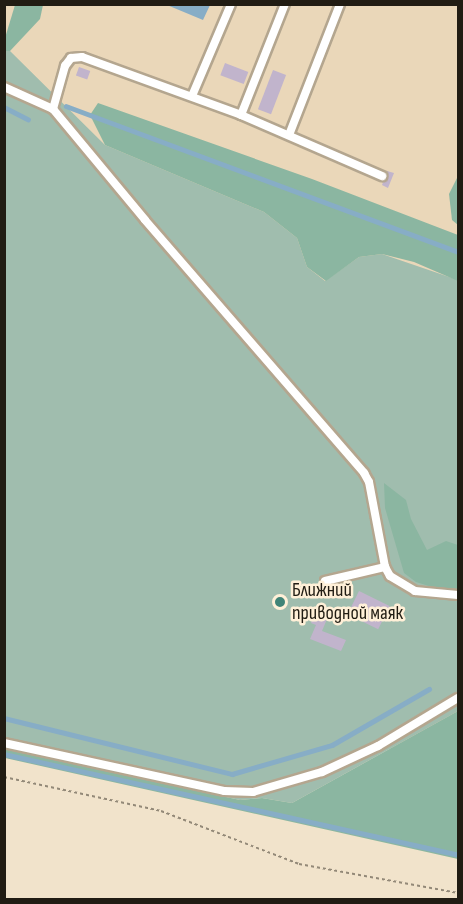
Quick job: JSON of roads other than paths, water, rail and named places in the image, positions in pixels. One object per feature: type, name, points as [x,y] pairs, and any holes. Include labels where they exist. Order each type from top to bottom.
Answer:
[{"type":"lane","points":[[192,96],[231,4]]},
{"type":"lane","points":[[241,115],[285,4]]},
{"type":"lane","points":[[289,135],[340,4]]},
{"type":"lane","points":[[53,109],[65,66],[70,58],[82,57],[241,115],[382,176]]},
{"type":"lane","points":[[4,87],[53,109],[153,229],[364,473],[369,482],[385,567],[400,584],[415,591],[459,595]]},
{"type":"lane","points":[[325,580],[385,567]]},
{"type":"lane","points":[[4,743],[224,791],[253,792],[322,772],[378,746],[459,698]]},
{"type":"water","points":[[167,5],[210,5],[203,20]]},
{"type":"waterway","points":[[66,106],[458,252]]},
{"type":"waterway","points":[[4,107],[28,119]]},
{"type":"waterway","points":[[4,718],[232,774],[332,745],[429,689]]},
{"type":"waterway","points":[[4,754],[458,855]]},
{"type":"place","name":"Ближний приводной маяк","points":[[280,602]]}]
